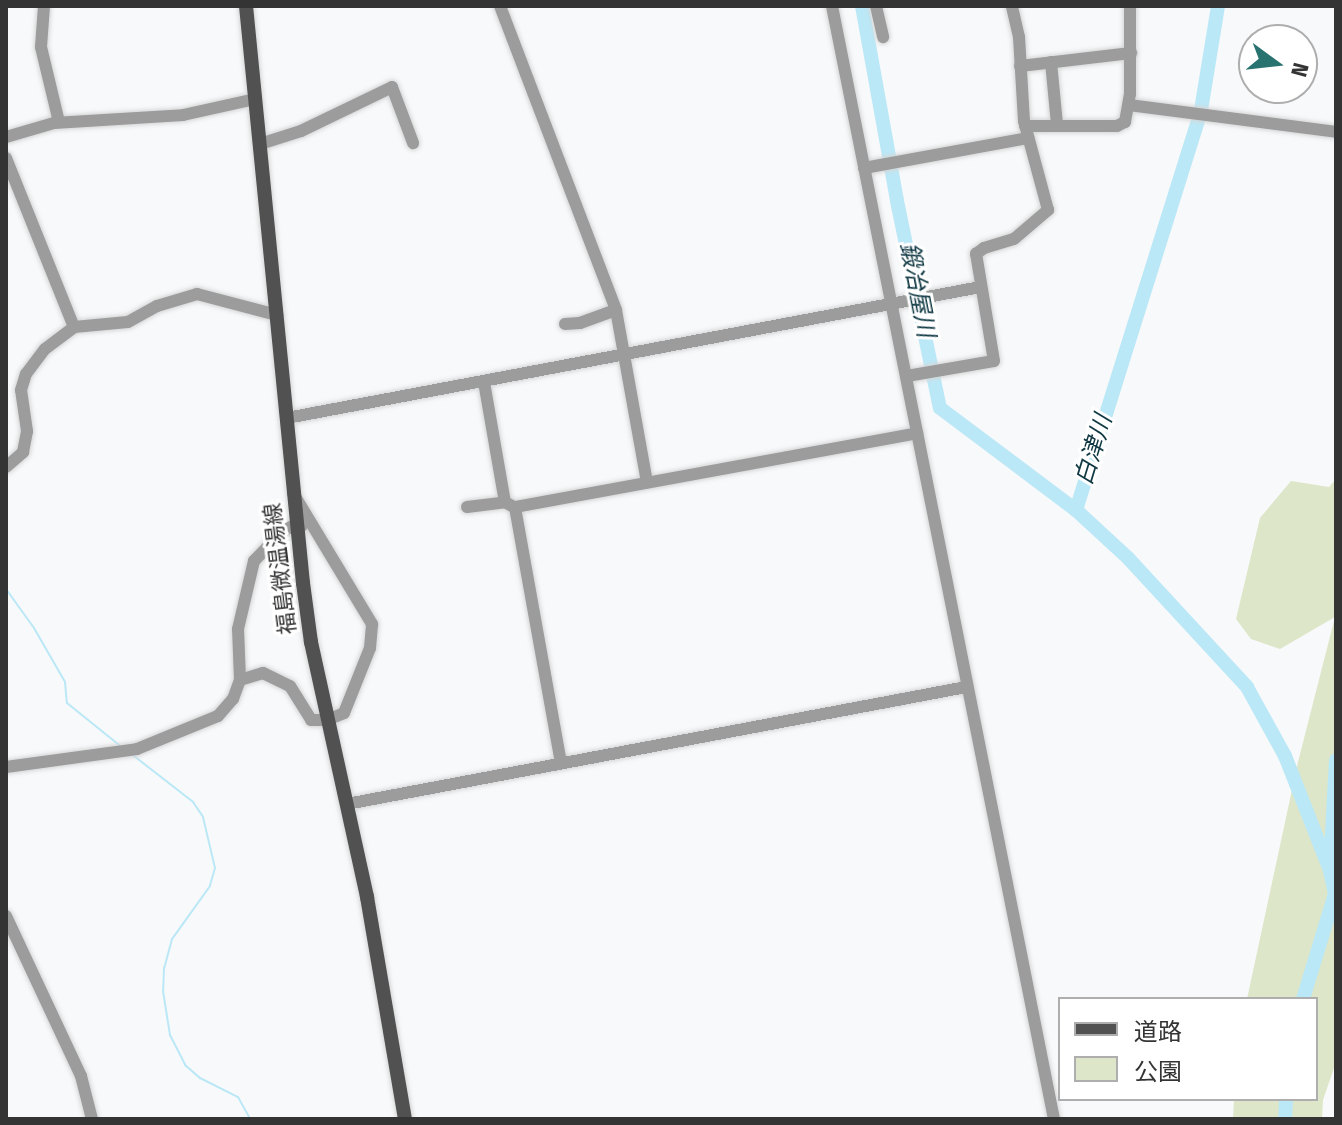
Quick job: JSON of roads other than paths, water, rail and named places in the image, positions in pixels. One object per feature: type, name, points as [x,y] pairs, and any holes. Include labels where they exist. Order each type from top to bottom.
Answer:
[{"type":"main road","name":"福島微温湯線","points":[[246,6],[296,524],[311,642],[367,897],[405,1119]]},
{"type":"street","points":[[44,6],[41,47],[59,122]]},
{"type":"street","points":[[500,6],[616,310],[647,482]]},
{"type":"street","points":[[832,6],[1054,1119]]},
{"type":"street","points":[[876,6],[883,37]]},
{"type":"street","points":[[907,376],[994,361],[976,254],[984,248],[1011,241],[1048,210],[1026,132],[1012,6]]},
{"type":"street","points":[[864,168],[1057,124],[1122,125],[1127,118],[1129,105],[1130,6]]},
{"type":"street","points":[[1020,66],[1131,53]]},
{"type":"street","points":[[1051,62],[1057,124]]},
{"type":"street","points":[[260,144],[301,131],[392,87],[413,143]]},
{"type":"street","points":[[6,137],[59,122],[183,115],[255,99]]},
{"type":"street","points":[[1129,105],[1336,132]]},
{"type":"street","points":[[6,158],[74,327]]},
{"type":"street","points":[[287,418],[980,287]]},
{"type":"street","points":[[6,467],[23,452],[27,431],[21,390],[26,374],[45,349],[74,327],[128,322],[157,306],[197,294],[277,315]]},
{"type":"street","points":[[565,324],[580,323],[616,310]]},
{"type":"street","points":[[484,382],[561,763]]},
{"type":"street","points":[[467,507],[510,505],[917,433]]},
{"type":"street","points":[[240,680],[269,674],[290,686],[311,720],[327,720],[344,713],[373,632],[372,624],[293,493]]},
{"type":"street","points":[[6,767],[121,753],[218,716],[233,699],[240,680],[238,629],[249,576],[263,549],[296,524],[314,531]]},
{"type":"street","points":[[347,804],[966,687]]},
{"type":"street","points":[[6,916],[81,1076],[92,1119]]},
{"type":"waterway","name":"鍛冶屋川","points":[[862,6],[897,201],[940,408],[1076,510],[1128,558],[1247,687],[1285,756],[1330,870]]},
{"type":"waterway","name":"白津川","points":[[1076,510],[1201,110],[1218,6]]},
{"type":"waterway","points":[[6,589],[34,628],[65,682],[67,703],[119,745]]},
{"type":"waterway","points":[[134,756],[193,802],[203,817],[215,868],[210,886],[172,939],[164,968],[163,991],[170,1035],[185,1065],[200,1078],[238,1097],[250,1119]]},
{"type":"waterway","points":[[1304,997],[1335,894],[1330,870],[1336,760]]},
{"type":"waterway","points":[[1285,1119],[1286,1101]]}]
